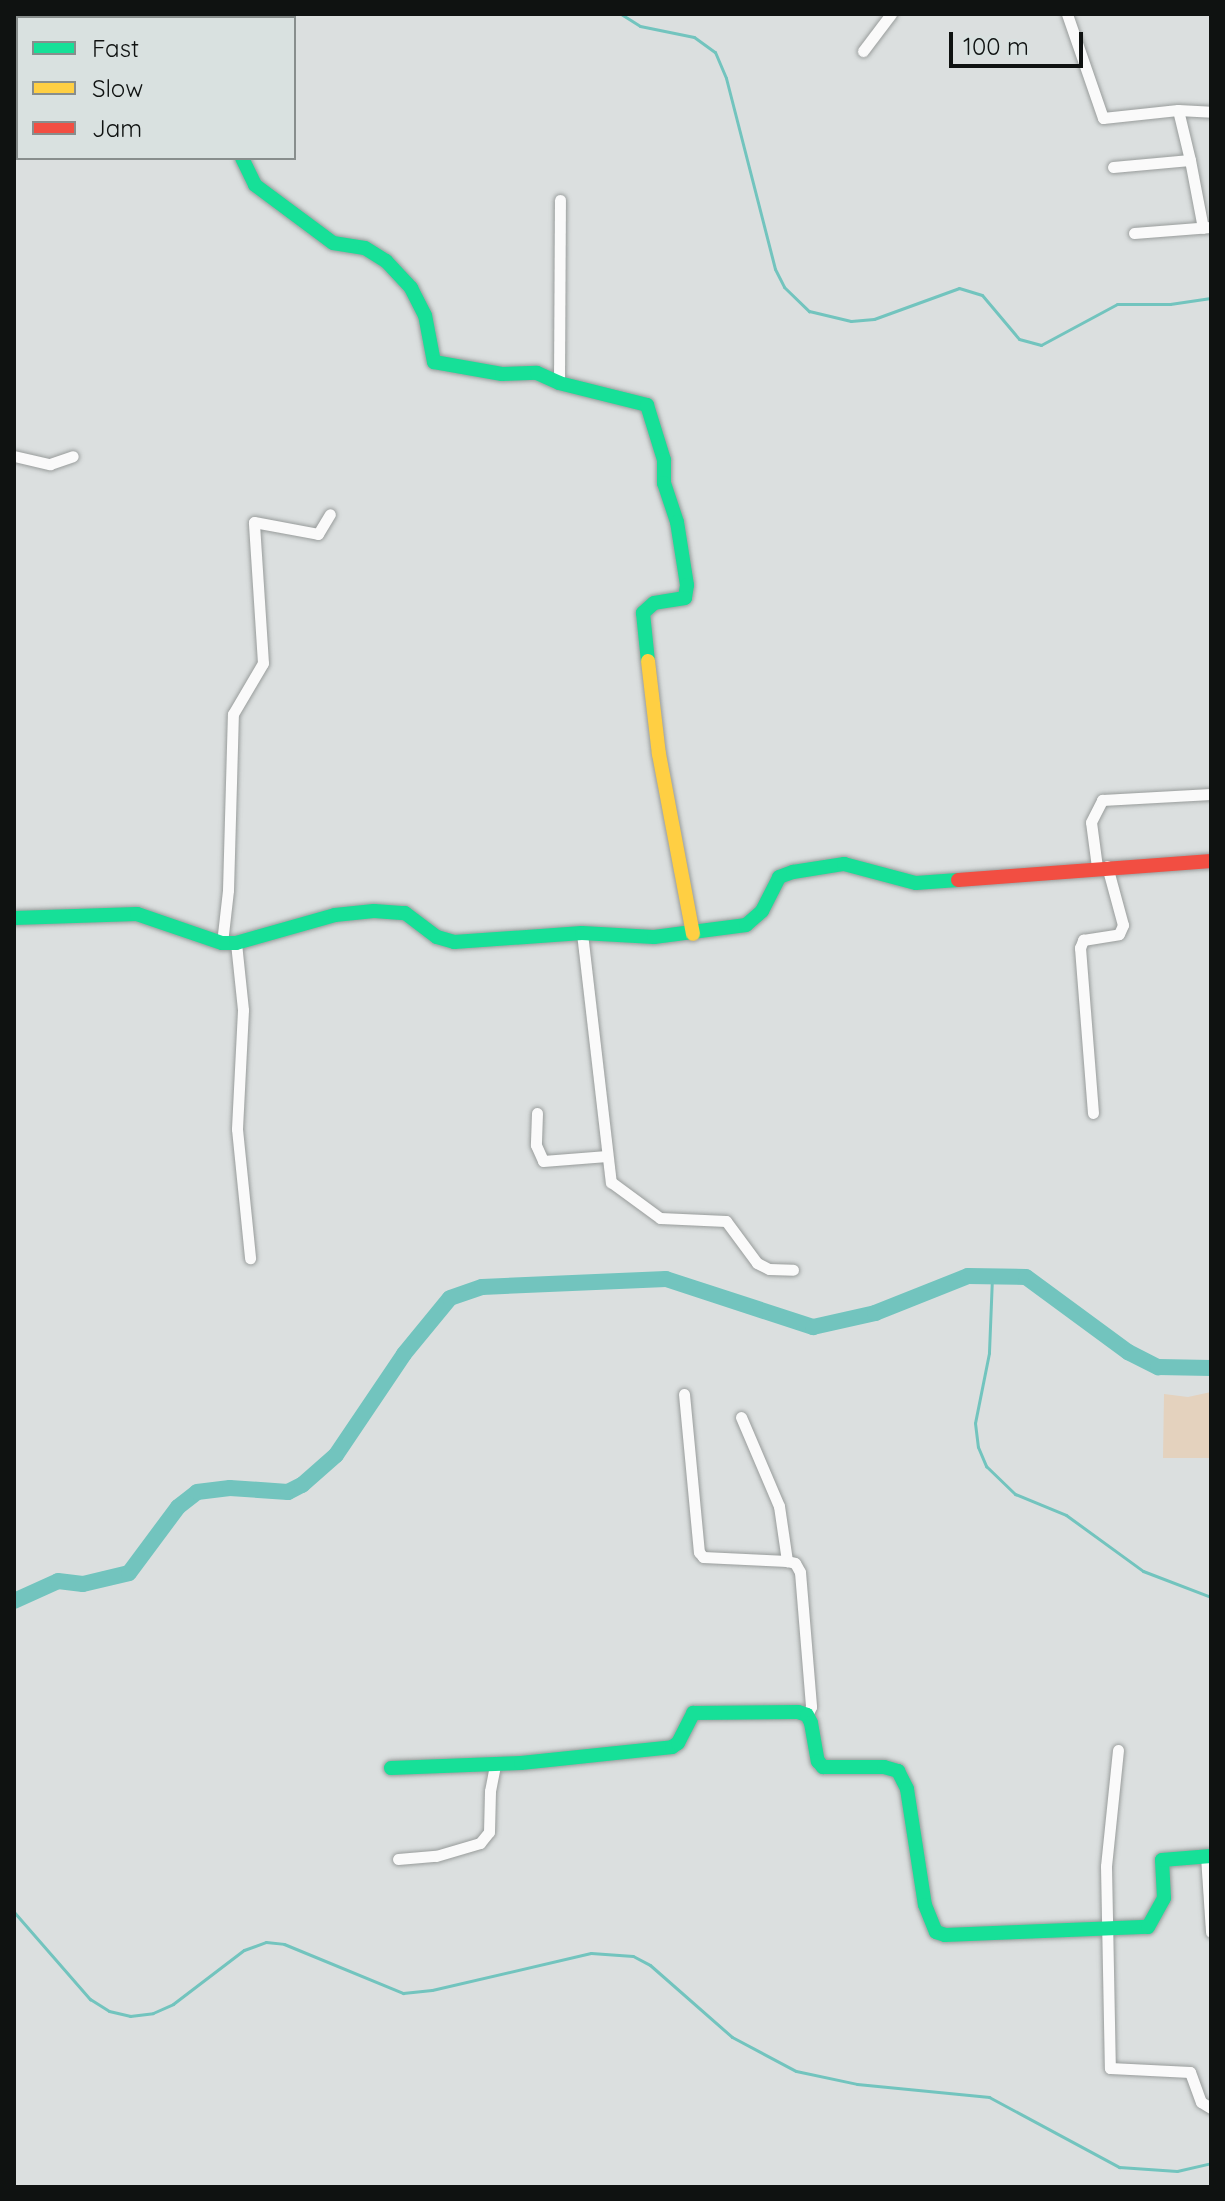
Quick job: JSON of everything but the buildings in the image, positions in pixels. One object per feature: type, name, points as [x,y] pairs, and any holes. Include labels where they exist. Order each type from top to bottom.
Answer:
[{"type":"street","points":[[863,51],[891,14]]},
{"type":"street","points":[[1067,14],[1103,118],[1178,110],[1211,112]]},
{"type":"street","points":[[1134,233],[1207,227],[1178,110]]},
{"type":"street","points":[[243,160],[255,185],[333,243],[365,248],[386,261],[411,288],[425,315],[434,362],[502,374],[537,373],[559,383],[647,405],[664,460],[664,483],[677,522],[687,585],[685,598],[654,603],[643,613],[659,754],[693,934]]},
{"type":"street","points":[[1113,167],[1190,160]]},
{"type":"street","points":[[559,383],[560,200]]},
{"type":"street","points":[[14,456],[50,464],[73,456]]},
{"type":"street","points":[[250,1258],[237,1129],[243,1010],[229,943],[233,714],[263,663],[254,522],[318,534],[330,514]]},
{"type":"street","points":[[1093,1113],[1080,948],[1083,940],[1119,934],[1123,925],[1102,867],[1091,822],[1096,807],[1102,800],[1211,794]]},
{"type":"street","points":[[14,918],[137,914],[229,943],[335,915],[374,911],[405,913],[437,937],[454,942],[582,933],[654,937],[746,925],[762,911],[774,882],[793,872],[851,864],[898,881],[916,883],[1211,861]]},
{"type":"street","points":[[582,933],[611,1182],[660,1218],[726,1221],[757,1263],[769,1269],[793,1270]]},
{"type":"street","points":[[537,1113],[536,1145],[543,1161],[607,1156]]},
{"type":"street","points":[[684,1394],[699,1552],[703,1557],[795,1563],[800,1572],[811,1707],[807,1715],[818,1761],[823,1767],[884,1767],[898,1771],[907,1789],[925,1905],[936,1932],[945,1935],[1148,1927],[1164,1898],[1162,1860],[1209,1856],[1211,1932]]},
{"type":"street","points":[[741,1417],[779,1506],[787,1561]]},
{"type":"street","points":[[391,1768],[495,1765],[672,1747],[678,1743],[693,1713],[798,1712],[807,1715]]},
{"type":"street","points":[[1118,1750],[1106,1866],[1110,2068],[1190,2072],[1201,2102],[1211,2108]]},
{"type":"street","points":[[398,1859],[436,1856],[480,1843],[489,1832],[490,1791],[495,1765]]},
{"type":"shaded area","points":[[1211,1392],[1211,1458],[1163,1458],[1164,1394],[1188,1397]]},
{"type":"waterway","points":[[621,14],[640,26],[694,37],[715,52],[726,78],[775,269],[784,287],[809,311],[851,321],[874,319],[959,288],[982,295],[1019,339],[1041,345],[1117,304],[1170,304],[1211,298]]},
{"type":"waterway","points":[[14,1601],[58,1581],[83,1584],[129,1573],[178,1507],[197,1492],[230,1488],[288,1492],[302,1485],[336,1455],[404,1354],[450,1298],[482,1287],[666,1279],[813,1327],[875,1313],[968,1276],[1026,1277],[1128,1352],[1158,1367],[1211,1368]]},
{"type":"waterway","points":[[992,1277],[989,1353],[975,1423],[978,1447],[986,1466],[1015,1494],[1066,1515],[1143,1571],[1211,1597]]},
{"type":"waterway","points":[[14,1912],[90,1999],[109,2011],[130,2016],[153,2013],[173,2004],[244,1950],[266,1942],[284,1944],[403,1993],[432,1990],[591,1953],[633,1956],[650,1965],[732,2037],[796,2071],[857,2084],[989,2097],[1119,2167],[1177,2171],[1211,2163]]},
{"type":"traffic: fast","points":[[243,160],[255,185],[333,243],[365,248],[386,261],[411,288],[425,315],[434,362],[502,374],[537,373],[559,383],[647,405],[664,460],[664,483],[677,522],[687,585],[685,598],[654,603],[643,613],[648,661]]},
{"type":"traffic: fast","points":[[14,918],[137,914],[222,943],[236,943],[335,915],[374,911],[405,913],[437,937],[454,942],[582,933],[654,937],[746,925],[762,911],[779,877],[793,872],[844,864],[916,883],[958,880]]},
{"type":"traffic: fast","points":[[391,1768],[521,1763],[672,1747],[678,1743],[693,1713],[798,1712],[807,1715],[811,1723],[818,1761],[823,1767],[884,1767],[898,1771],[907,1789],[925,1905],[936,1932],[945,1935],[1148,1927],[1164,1898],[1162,1860],[1211,1856]]},
{"type":"traffic: slow","points":[[648,661],[659,754],[693,934]]},
{"type":"traffic: jam","points":[[958,880],[1211,861]]}]
